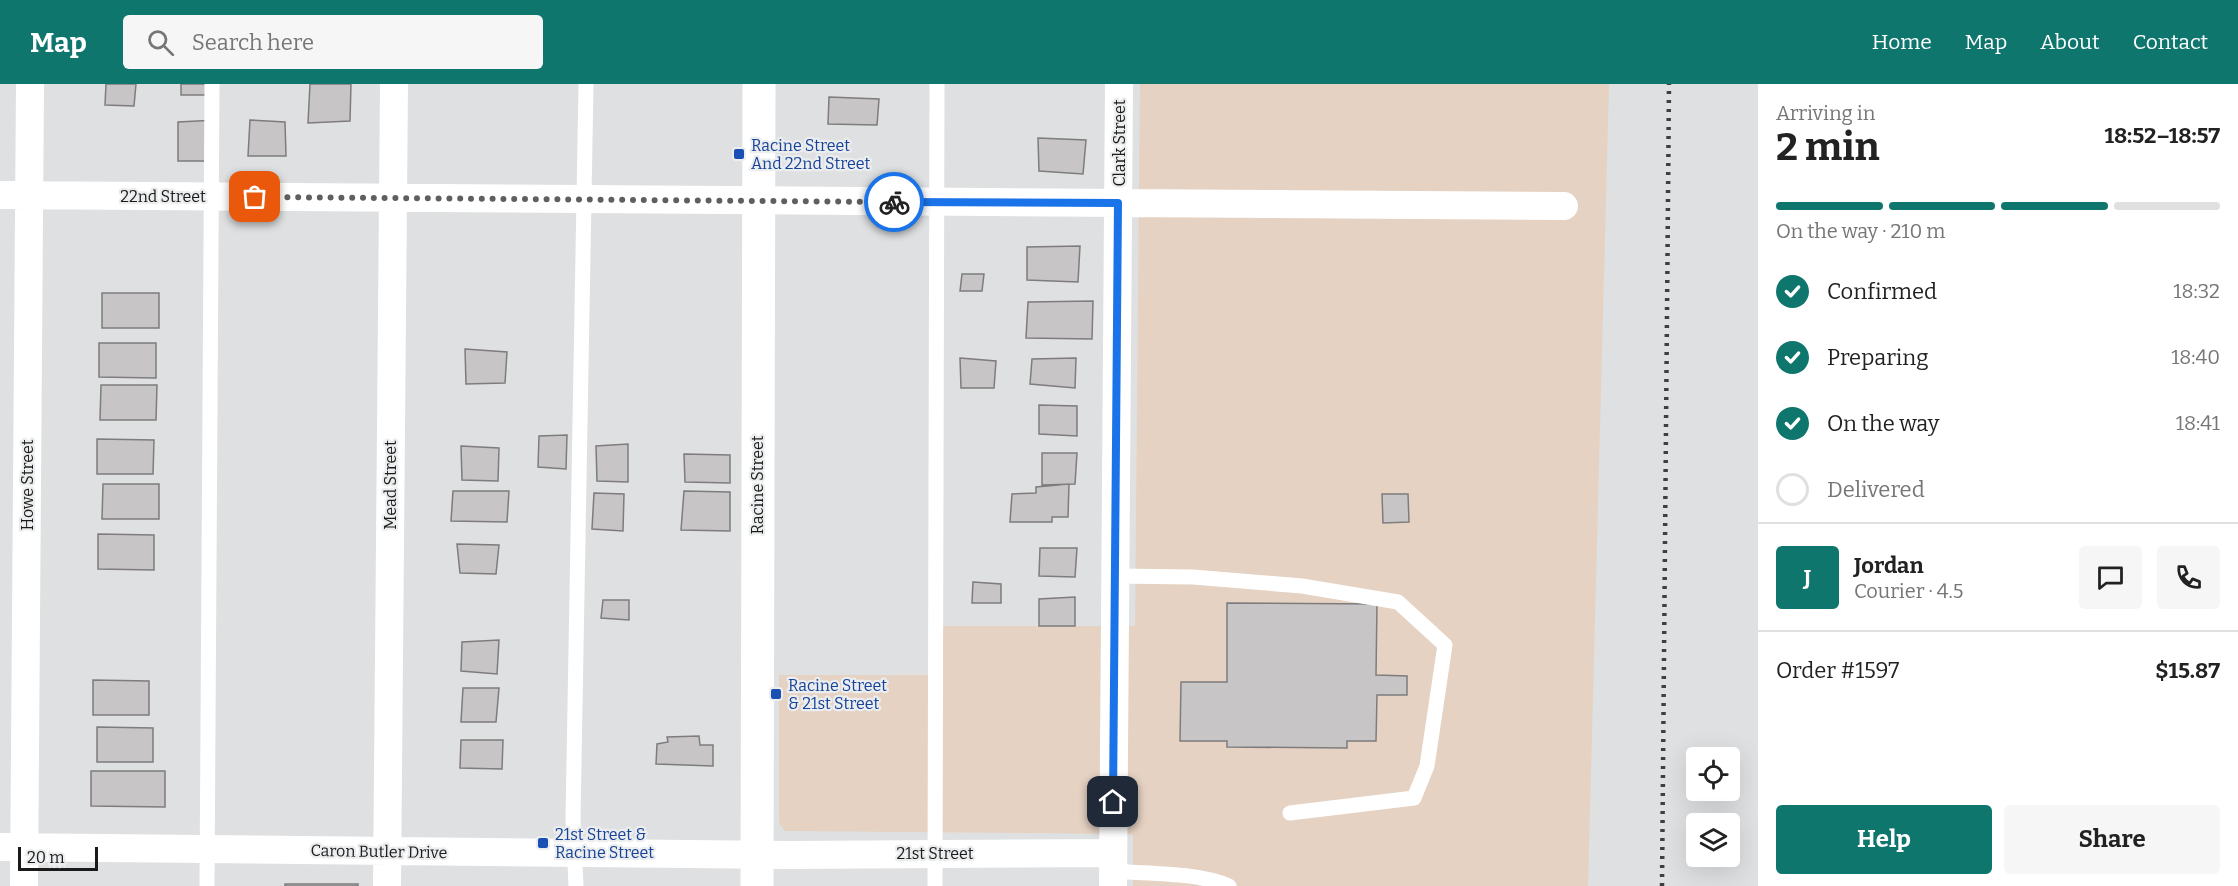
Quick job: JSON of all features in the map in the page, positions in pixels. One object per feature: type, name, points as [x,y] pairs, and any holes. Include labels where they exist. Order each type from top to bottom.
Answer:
[{"type":"main road","name":"Racine Street","points":[[757,886],[759,84]]},
{"type":"street","name":"Howe Street","points":[[24,886],[12,847],[30,196],[30,84]]},
{"type":"street","name":"Mead Street","points":[[387,886],[394,84]]},
{"type":"street","name":"Clark Street","points":[[1113,870],[1119,84]]},
{"type":"street","name":"22nd Street","points":[[0,195],[1564,206]]},
{"type":"street","name":"Caron Butler Drive","points":[[12,847],[757,854]]},
{"type":"street","name":"21st Street","points":[[757,854],[936,852],[1113,870]]},
{"type":"lane","points":[[207,886],[212,84]]},
{"type":"lane","points":[[576,886],[573,819],[586,84]]},
{"type":"lane","points":[[935,886],[937,84]]},
{"type":"lane","points":[[1115,576],[1193,577],[1302,585],[1398,602],[1445,645],[1427,766],[1414,798],[1290,813]]},
{"type":"lane","points":[[1113,870],[1220,882],[1229,886]]},
{"type":"shaded area","points":[[1140,84],[1609,84],[1588,886],[1133,886],[1133,834],[785,831],[779,823],[779,675],[941,675],[942,626],[1135,626]]},
{"type":"building","points":[[106,84],[136,84],[134,106],[105,105]]},
{"type":"building","points":[[181,84],[206,84],[206,95],[181,95]]},
{"type":"building","points":[[310,84],[351,84],[350,121],[308,123]]},
{"type":"building","points":[[829,97],[879,99],[877,125],[828,124]]},
{"type":"building","points":[[217,120],[211,161],[178,161],[178,122]]},
{"type":"building","points":[[250,120],[285,122],[286,156],[248,156]]},
{"type":"building","points":[[1038,138],[1086,140],[1083,174],[1039,171]]},
{"type":"building","points":[[1080,246],[1078,282],[1027,280],[1027,247]]},
{"type":"building","points":[[962,274],[984,274],[982,291],[960,291]]},
{"type":"building","points":[[102,293],[159,293],[159,328],[102,328]]},
{"type":"building","points":[[1093,301],[1092,339],[1026,338],[1028,302]]},
{"type":"building","points":[[99,343],[156,343],[156,378],[99,377]]},
{"type":"building","points":[[465,349],[507,352],[505,383],[466,384]]},
{"type":"building","points":[[960,358],[996,361],[994,388],[961,388]]},
{"type":"building","points":[[1076,358],[1075,388],[1030,384],[1032,359]]},
{"type":"building","points":[[101,385],[157,385],[156,420],[100,420]]},
{"type":"building","points":[[1039,405],[1077,406],[1077,436],[1039,434]]},
{"type":"building","points":[[567,435],[566,469],[538,467],[539,436]]},
{"type":"building","points":[[97,439],[154,440],[153,474],[97,474]]},
{"type":"building","points":[[628,444],[628,482],[597,481],[596,446]]},
{"type":"building","points":[[461,446],[499,448],[498,481],[462,480]]},
{"type":"building","points":[[1042,453],[1077,453],[1075,484],[1042,485]]},
{"type":"building","points":[[684,454],[730,455],[730,483],[685,482]]},
{"type":"building","points":[[103,484],[159,484],[159,519],[102,519]]},
{"type":"building","points":[[1069,484],[1068,517],[1052,517],[1052,522],[1010,522],[1012,494],[1036,493],[1036,487]]},
{"type":"building","points":[[453,491],[509,491],[507,522],[451,521]]},
{"type":"building","points":[[684,491],[730,492],[730,531],[681,530]]},
{"type":"building","points":[[594,493],[624,494],[623,531],[592,529]]},
{"type":"building","points":[[1382,494],[1408,494],[1409,522],[1383,523]]},
{"type":"building","points":[[98,534],[154,535],[154,570],[98,569]]},
{"type":"building","points":[[457,544],[499,545],[496,574],[460,573]]},
{"type":"building","points":[[1040,548],[1077,548],[1075,577],[1039,576]]},
{"type":"building","points":[[973,582],[1001,584],[1001,603],[972,603]]},
{"type":"building","points":[[1075,597],[1075,626],[1039,626],[1039,599]]},
{"type":"building","points":[[603,600],[629,600],[629,620],[601,618]]},
{"type":"building","points":[[1227,603],[1377,604],[1376,675],[1407,676],[1407,695],[1377,695],[1376,741],[1347,741],[1347,748],[1227,747],[1227,741],[1180,741],[1181,682],[1227,682]]},
{"type":"building","points":[[499,640],[497,674],[461,671],[462,642]]},
{"type":"building","points":[[93,680],[149,681],[149,715],[93,715]]},
{"type":"building","points":[[463,688],[499,688],[496,722],[461,722]]},
{"type":"building","points":[[97,727],[153,728],[153,762],[97,762]]},
{"type":"building","points":[[699,736],[700,745],[713,745],[713,766],[656,764],[657,744],[668,742],[667,737]]},
{"type":"building","points":[[461,740],[503,740],[502,769],[460,768]]},
{"type":"building","points":[[91,771],[165,771],[165,807],[91,806]]},
{"type":"building","points":[[285,884],[358,884],[358,886],[285,886]]},
{"type":"railway","points":[[1662,886],[1669,84]]},
{"type":"way so far","points":[[255,197],[894,202]]},
{"type":"place","name":"Racine Street And 22nd Street","points":[[739,154]]},
{"type":"place","name":"Racine Street & 21st Street","points":[[776,694]]},
{"type":"place","name":"21st Street & Racine Street","points":[[543,843]]},
{"type":"route","points":[[894,202],[1118,203],[1113,802]]}]
